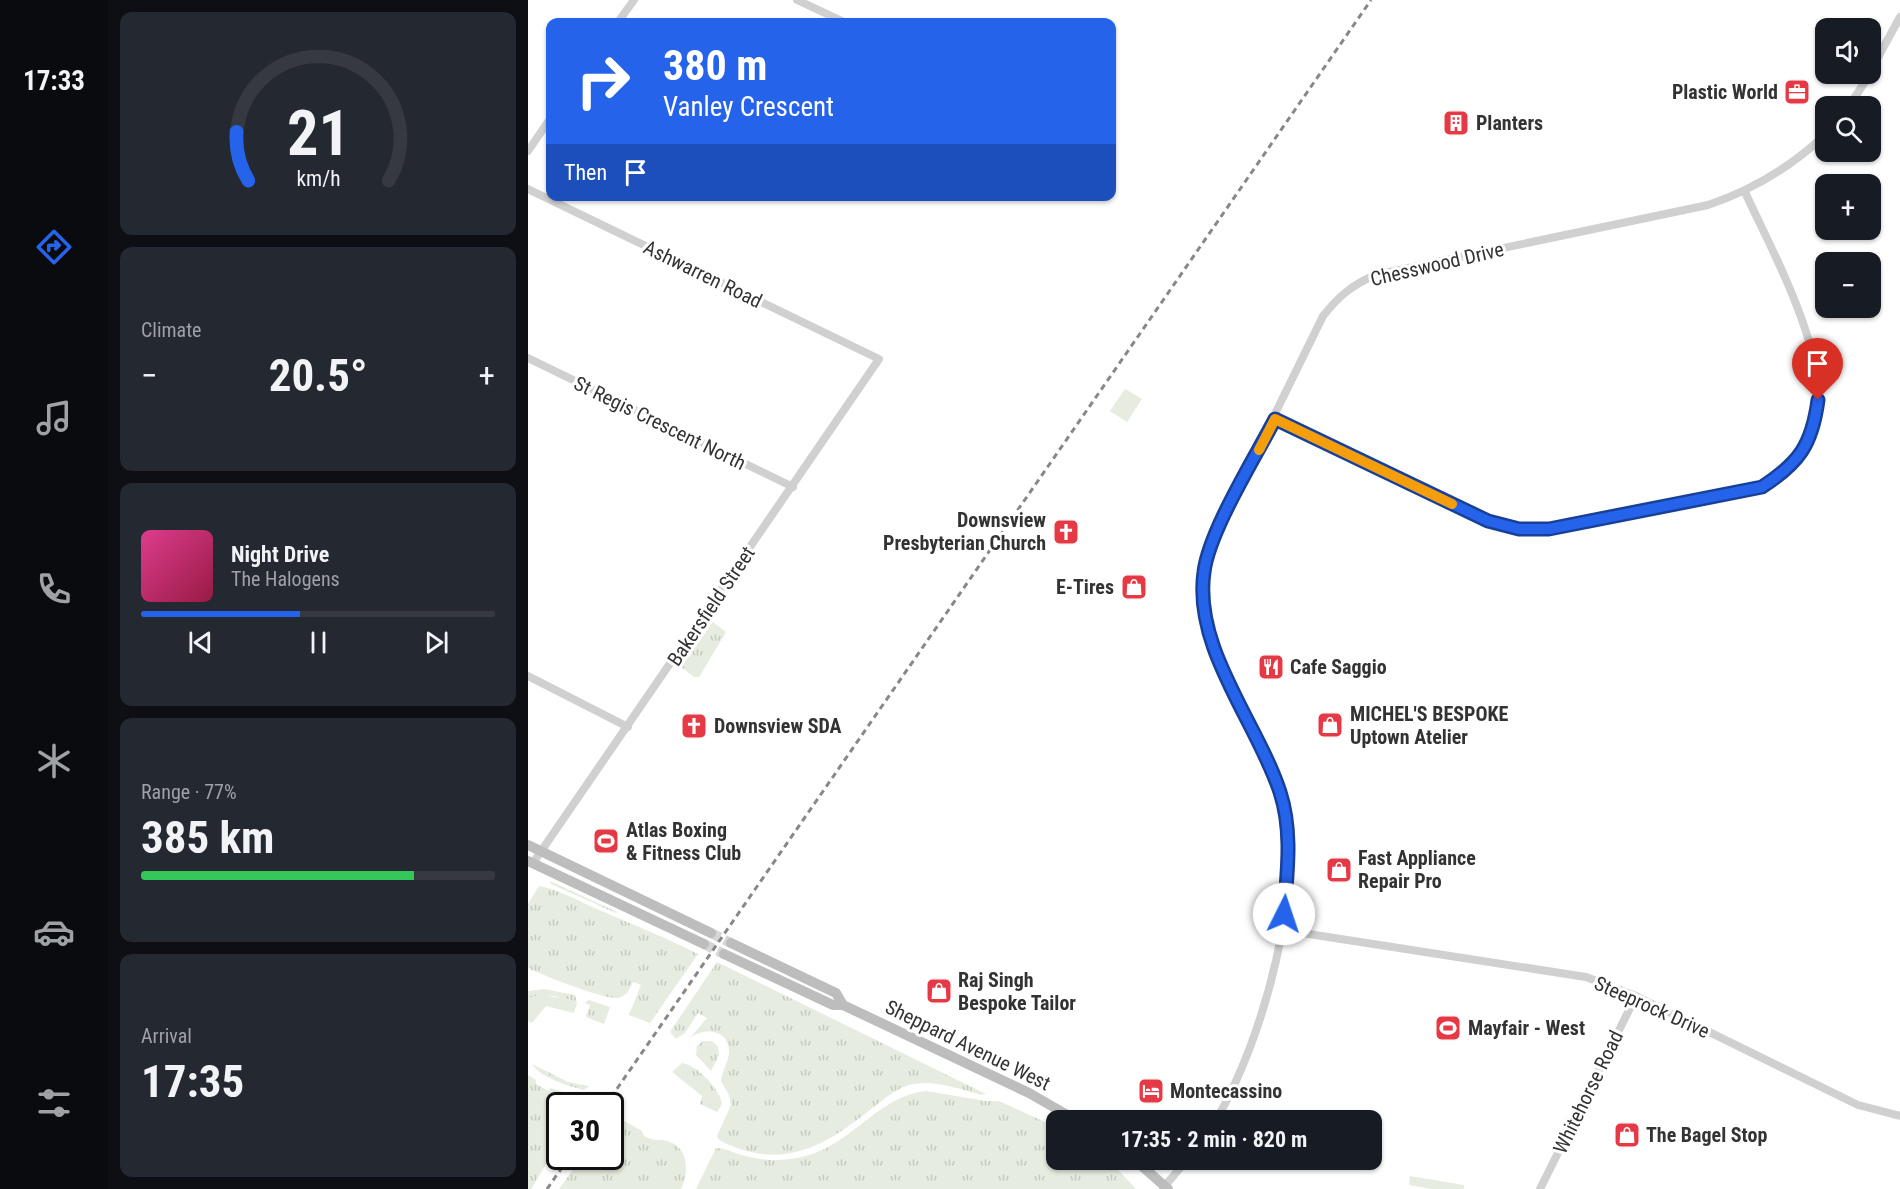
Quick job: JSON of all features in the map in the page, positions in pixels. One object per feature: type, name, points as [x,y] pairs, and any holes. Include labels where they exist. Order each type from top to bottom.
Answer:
[{"type":"main road","points":[[528,845],[711,933]]},
{"type":"main road","points":[[530,865],[704,944]]},
{"type":"main road","name":"Sheppard Avenue West","points":[[731,943],[836,993],[843,1005]]},
{"type":"main road","name":"Sheppard Avenue West","points":[[724,954],[833,1005],[843,1005],[1029,1093],[1059,1110]]},
{"type":"main road","points":[[1146,1170],[1165,1188]]},
{"type":"street","points":[[621,18],[634,0]]},
{"type":"street","points":[[797,0],[835,18]]},
{"type":"street","points":[[1881,52],[1900,16]]},
{"type":"street","points":[[528,151],[546,125]]},
{"type":"street","name":"Chesswood Drive","points":[[1222,1110],[1239,1080],[1250,1053],[1283,930],[1289,846],[1280,791],[1205,624],[1201,591],[1204,568],[1215,536],[1275,419],[1323,316],[1339,296],[1354,284],[1375,275],[1708,205],[1745,192],[1791,165],[1815,144]]},
{"type":"street","name":"Ashwarren Road","points":[[528,189],[546,198]]},
{"type":"street","points":[[1275,419],[1488,521],[1519,529],[1549,529],[1762,487],[1782,474],[1798,458],[1814,431],[1818,400],[1816,365],[1806,329],[1745,192]]},
{"type":"street","name":"Ashwarren Road","points":[[553,201],[879,359]]},
{"type":"street","name":"St Regis Crescent North","points":[[528,358],[793,487]]},
{"type":"street","name":"Bakersfield Street","points":[[530,865],[628,728],[879,359]]},
{"type":"street","points":[[528,676],[628,728]]},
{"type":"street","name":"Steeprock Drive","points":[[1283,930],[1570,973],[1636,996],[1841,1097],[1872,1110],[1900,1116]]},
{"type":"street","name":"Whitehorse Road","points":[[1540,1189],[1636,996]]},
{"type":"street","points":[[1165,1188],[1179,1170]]},
{"type":"green space","points":[[1125,389],[1142,399],[1127,422],[1110,411]]},
{"type":"green space","points":[[713,622],[726,632],[699,677],[694,677],[681,667]]},
{"type":"green space","points":[[550,881],[617,912],[551,884]]},
{"type":"green space","points":[[539,886],[564,894],[698,954],[650,1023],[629,1015],[641,985],[633,982],[623,996],[611,998],[528,968],[528,904]]},
{"type":"green space","points":[[717,962],[986,1094],[981,1095],[930,1083],[913,1084],[890,1095],[834,1136],[799,1151],[761,1154],[719,1140],[717,1136],[731,1105],[729,1095],[721,1081],[729,1053],[728,1045],[721,1035],[715,1032],[702,1032],[690,1038],[707,1018],[698,1013],[685,1033],[676,1039],[670,1032]]},
{"type":"green space","points":[[544,989],[575,995],[577,1003],[554,996],[528,998],[528,991]]},
{"type":"green space","points":[[539,995],[569,999],[577,1003],[574,1013],[546,1006],[532,1023],[528,1021],[528,998]]},
{"type":"green space","points":[[589,1000],[610,1007],[604,1024],[586,1017],[590,1005],[585,1003]]},
{"type":"green space","points":[[703,1041],[712,1041],[718,1047],[719,1055],[711,1071],[696,1055],[697,1046]]},
{"type":"green space","points":[[682,1063],[701,1073],[717,1092],[722,1104],[717,1112],[700,1104],[702,1096],[672,1072]]},
{"type":"green space","points":[[532,1064],[568,1082],[589,1086],[584,1090],[563,1084],[548,1077]]},
{"type":"green space","points":[[528,1075],[536,1080],[536,1084],[548,1091],[551,1088],[562,1092],[546,1092],[546,1164],[531,1189],[528,1189]]},
{"type":"green space","points":[[926,1091],[999,1101],[1046,1122],[1046,1170],[1118,1170],[1136,1189],[696,1189],[716,1148],[769,1160],[806,1156],[830,1146],[882,1108],[910,1094]]},
{"type":"green space","points":[[624,1121],[642,1131],[646,1137],[670,1142],[677,1146],[685,1158],[686,1174],[681,1189],[559,1189],[573,1170],[624,1170]]},
{"type":"green space","points":[[1410,1176],[1464,1185],[1464,1189],[1431,1189],[1409,1185]]},
{"type":"tunnel","points":[[711,933],[731,943]]},
{"type":"tunnel","points":[[704,944],[724,954]]},
{"type":"railway","points":[[615,1092],[1371,0]]},
{"type":"railway","points":[[547,1189],[560,1170]]},
{"type":"slow traffic","points":[[1259,450],[1275,419],[1452,504]]},
{"type":"place","name":"Plastic World","points":[[1797,92]]},
{"type":"place","name":"Planters","points":[[1456,123]]},
{"type":"place","name":"Downsview Presbyterian Church","points":[[1066,532]]},
{"type":"place","name":"E-Tires","points":[[1134,587]]},
{"type":"place","name":"Cafe Saggio","points":[[1271,667]]},
{"type":"place","name":"MICHEL'S BESPOKE Uptown Atelier","points":[[1330,725]]},
{"type":"place","name":"Downsview SDA","points":[[694,726]]},
{"type":"place","name":"Atlas Boxing & Fitness Club","points":[[606,841]]},
{"type":"place","name":"Fast Appliance Repair Pro","points":[[1339,870]]},
{"type":"place","name":"Raj Singh Bespoke Tailor","points":[[939,991]]},
{"type":"place","name":"Mayfair - West","points":[[1448,1028]]},
{"type":"place","name":"Montecassino","points":[[1151,1091]]},
{"type":"place","name":"The Bagel Stop","points":[[1627,1135]]},
{"type":"route","points":[[1284,914],[1289,846],[1280,791],[1205,624],[1201,591],[1204,568],[1215,536],[1275,419],[1488,521],[1519,529],[1549,529],[1762,487],[1782,474],[1798,458],[1814,431],[1818,400]]}]
